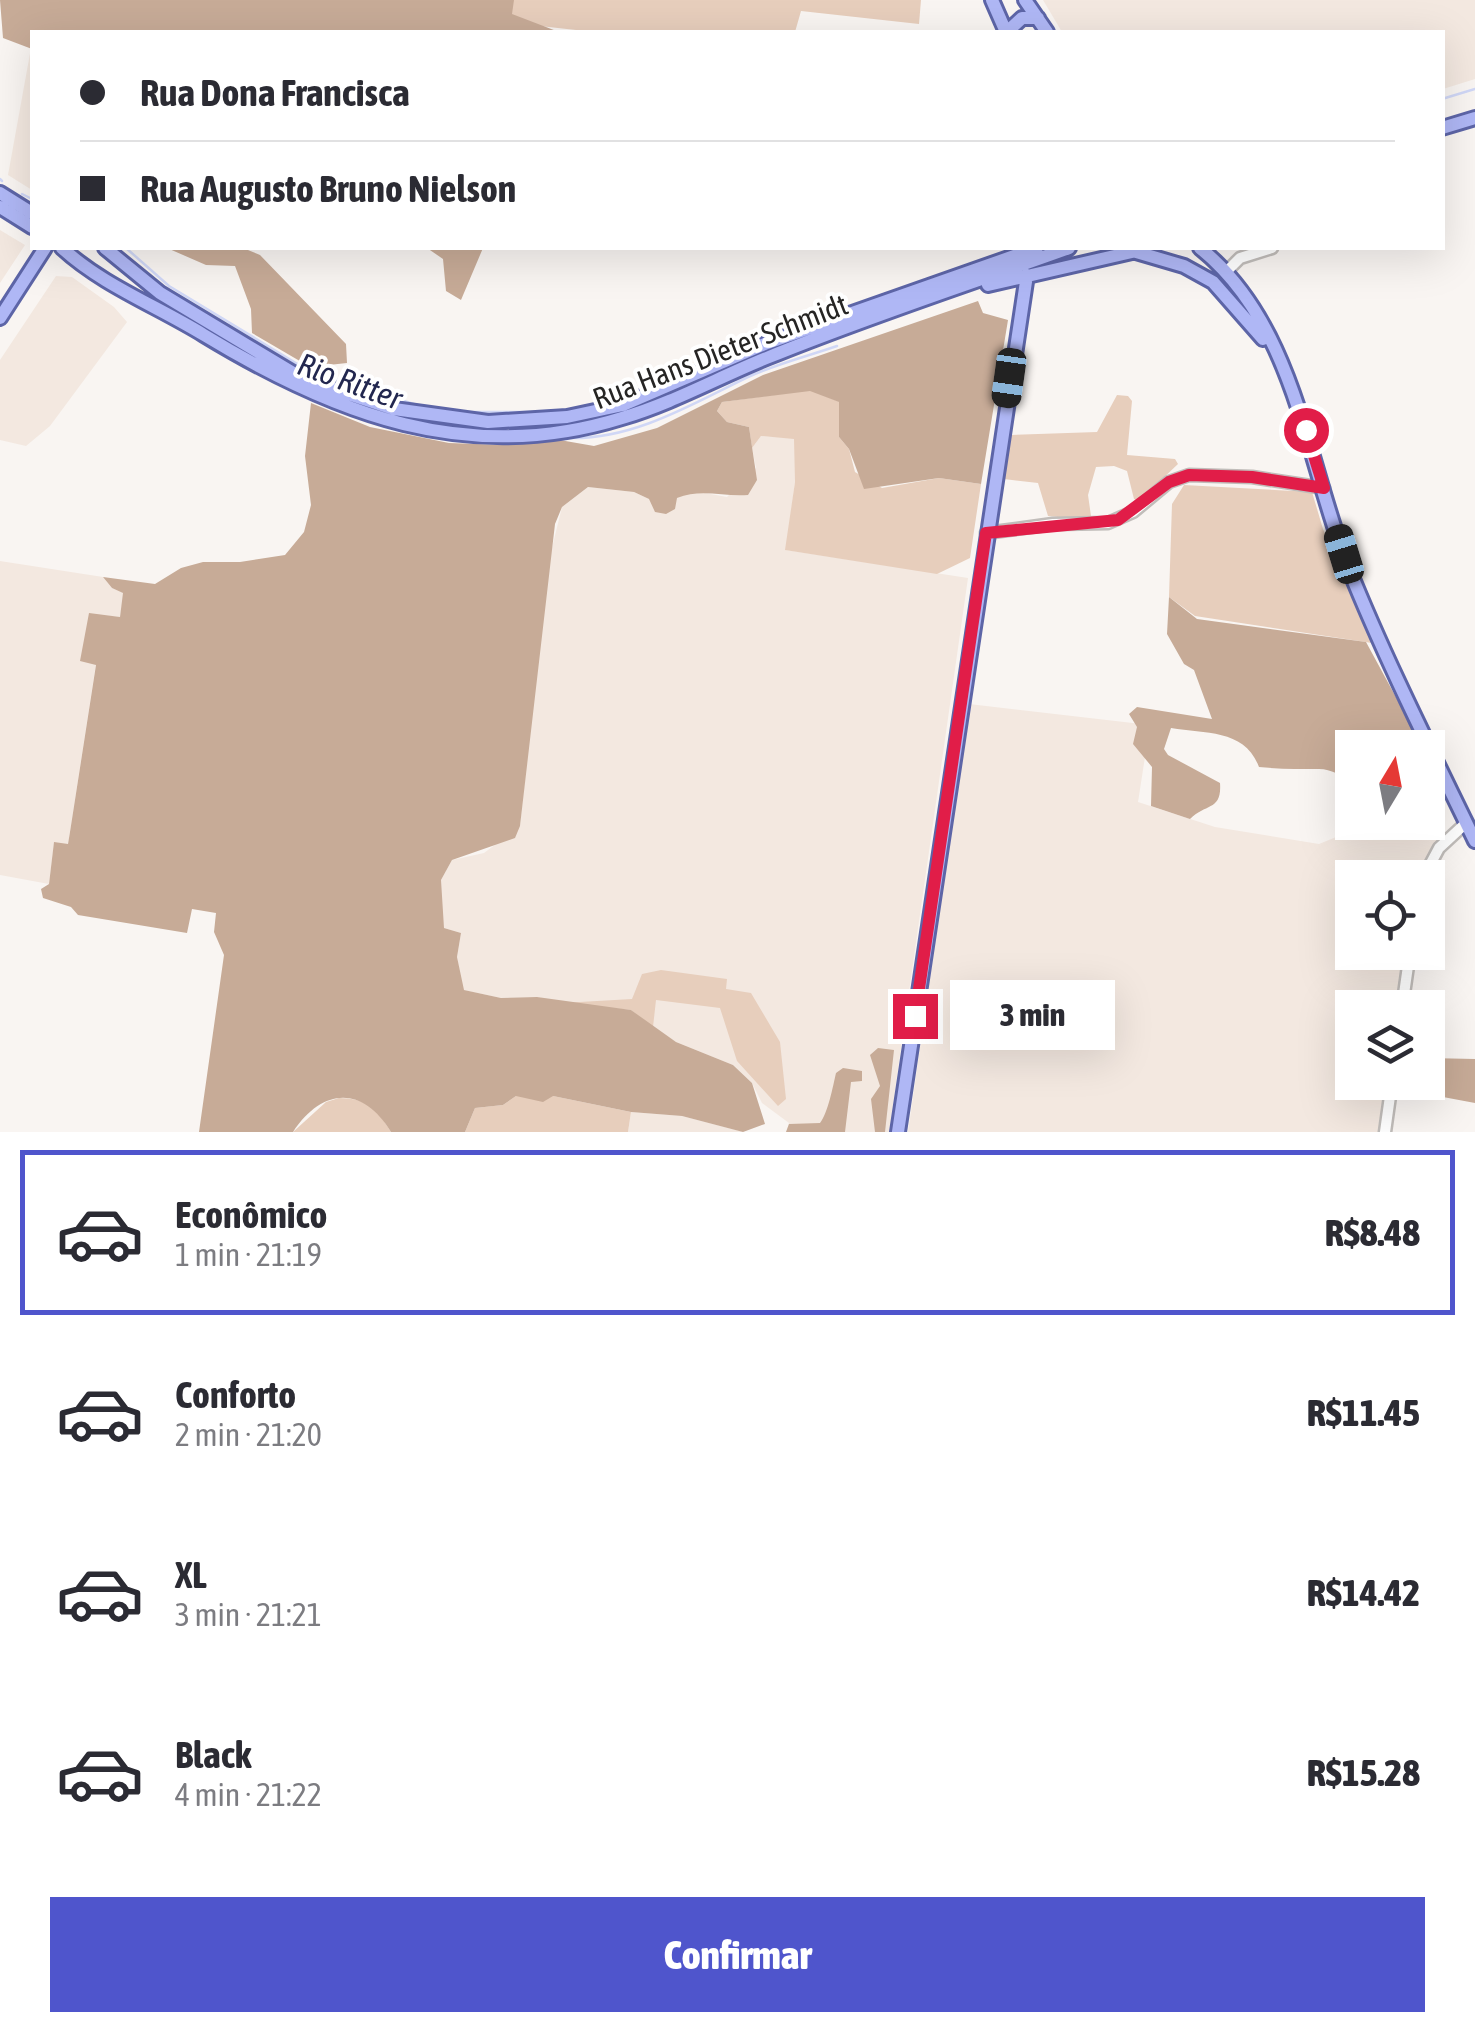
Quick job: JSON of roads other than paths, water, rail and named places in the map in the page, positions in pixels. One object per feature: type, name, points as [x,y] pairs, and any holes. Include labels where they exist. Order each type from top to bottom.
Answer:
[{"type":"main road","points":[[1025,0],[1045,30]]},
{"type":"main road","points":[[993,1],[1006,30]]},
{"type":"main road","points":[[1009,30],[1022,18],[1038,18]]},
{"type":"main road","points":[[1445,124],[1475,115]]},
{"type":"main road","points":[[0,194],[30,212]]},
{"type":"main road","points":[[0,207],[30,226]]},
{"type":"main road","points":[[0,318],[44,250]]},
{"type":"main road","name":"Rua Hans Dieter Schmidt","points":[[65,250],[110,282],[315,397],[392,422],[482,435],[551,432],[619,420],[1032,250]]},
{"type":"main road","name":"Rua Hans Dieter Schmidt","points":[[108,250],[126,260],[160,293],[303,379],[394,410],[488,422],[567,418],[623,404],[781,338],[1063,250]]},
{"type":"main road","points":[[918,298],[1016,250]]},
{"type":"main road","points":[[1202,250],[1224,268],[1254,305],[1324,488],[1349,568],[1475,841]]},
{"type":"main road","points":[[1218,250],[1224,268]]},
{"type":"main road","points":[[918,298],[1131,251],[1184,266],[1213,282],[1251,321],[1276,357]]},
{"type":"main road","points":[[110,282],[121,277],[126,260]]},
{"type":"main road","points":[[1213,282],[1224,268]]},
{"type":"main road","points":[[898,1132],[1026,274]]},
{"type":"main road","points":[[1001,282],[1012,288],[1020,304]]},
{"type":"street","points":[[1035,0],[1038,18]]},
{"type":"street","points":[[1224,268],[1266,250]]},
{"type":"street","points":[[986,533],[1118,520],[1169,482],[1189,475],[1252,477],[1324,488]]},
{"type":"street","points":[[1432,860],[1439,848],[1466,823]]},
{"type":"street","points":[[1385,1132],[1389,1100]]},
{"type":"waterway","name":"Rio Ritter","points":[[1445,98],[1475,89]]},
{"type":"waterway","name":"Rio Ritter","points":[[22,194],[30,198]]},
{"type":"waterway","name":"Rio Ritter","points":[[128,250],[169,286],[309,371],[420,406]]},
{"type":"waterway","name":"Rio Ritter","points":[[571,438],[595,437],[640,426],[759,372],[837,346]]},
{"type":"waterway","name":"Rio Ritter","points":[[457,412],[548,412]]}]
